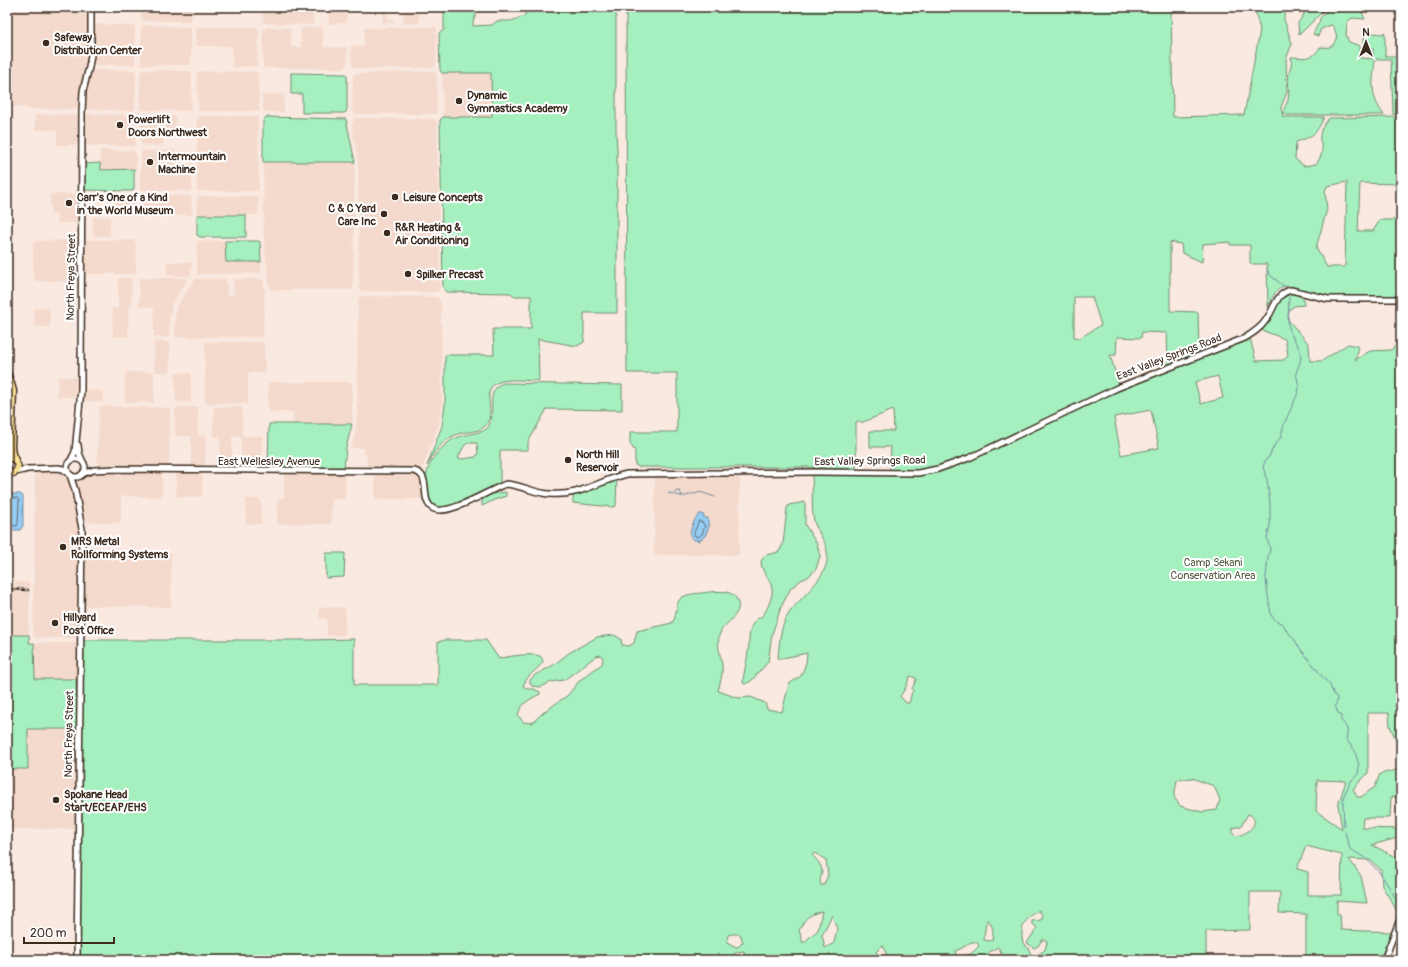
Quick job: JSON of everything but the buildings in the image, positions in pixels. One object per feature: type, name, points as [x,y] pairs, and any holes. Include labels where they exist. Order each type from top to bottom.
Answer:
[{"type":"highway","points":[[7,374],[12,384],[13,391],[11,447],[15,461]]},
{"type":"highway","points":[[7,379],[11,391],[7,458]]},
{"type":"highway","points":[[7,452],[9,443]]},
{"type":"main road","points":[[7,458],[15,461],[17,468],[14,473],[7,474]]},
{"type":"street","name":"North Freya Street","points":[[70,461],[75,454],[81,388],[80,284],[82,223],[82,101],[91,55],[91,7]]},
{"type":"street","name":"East Valley Springs Road","points":[[421,474],[424,480],[428,502],[434,509],[442,510],[450,509],[482,496],[506,484],[536,492],[565,494],[584,490],[613,477],[627,474],[810,472],[918,473],[938,469],[969,458],[1117,388],[1245,338],[1256,331],[1267,319],[1276,299],[1280,294],[1286,291],[1291,290],[1328,299],[1401,299]]},
{"type":"street","name":"North Freya Street","points":[[77,428],[78,450],[83,463]]},
{"type":"street","points":[[14,473],[28,469],[58,465],[78,459],[83,463],[85,468],[81,475],[74,477],[62,469],[39,468]]},
{"type":"street","points":[[15,461],[21,467],[28,469]]},
{"type":"street","points":[[69,474],[66,468],[70,461]]},
{"type":"street","name":"East Wellesley Avenue","points":[[83,463],[91,467],[115,468],[411,471],[421,474]]},
{"type":"street","name":"East Wellesley Avenue","points":[[81,475],[95,470],[115,468]]},
{"type":"street","name":"North Freya Street","points":[[69,474],[74,488],[81,526],[82,558],[77,960]]},
{"type":"street","name":"North Freya Street","points":[[78,509],[77,484],[81,475]]},
{"type":"street","points":[[1384,960],[1401,917]]},
{"type":"shaded area","points":[[7,7],[89,7],[88,60],[78,109],[26,109],[26,107],[7,107]]},
{"type":"shaded area","points":[[141,7],[192,7],[192,18],[189,21],[143,21],[141,19]]},
{"type":"shaded area","points":[[262,7],[312,7],[313,25],[263,23]]},
{"type":"shaded area","points":[[329,7],[347,7],[346,23],[329,24]]},
{"type":"shaded area","points":[[377,7],[388,7],[388,19],[394,19],[394,23],[383,23],[382,12],[377,12]]},
{"type":"shaded area","points":[[403,7],[419,7],[419,23],[403,23]]},
{"type":"shaded area","points":[[97,24],[134,26],[135,64],[96,65],[93,63],[93,27]]},
{"type":"shaded area","points":[[144,25],[189,27],[191,30],[191,65],[141,64],[141,28]]},
{"type":"shaded area","points":[[196,27],[257,27],[259,30],[257,66],[232,67],[232,46],[196,46]]},
{"type":"shaded area","points":[[269,27],[290,28],[291,47],[301,47],[301,28],[323,27],[323,47],[347,47],[347,66],[344,68],[265,68],[263,66],[263,30]]},
{"type":"shaded area","points":[[434,27],[437,29],[436,65],[434,67],[365,69],[352,66],[351,46],[364,46],[364,28]]},
{"type":"shaded area","points":[[92,70],[134,70],[136,73],[135,109],[132,111],[85,109],[85,95],[89,74]]},
{"type":"shaded area","points":[[143,70],[191,71],[191,110],[142,110],[140,107],[140,73]]},
{"type":"shaded area","points":[[432,71],[436,73],[437,76],[436,114],[356,114],[352,112],[353,74]]},
{"type":"shaded area","points":[[197,72],[257,72],[259,111],[198,111]]},
{"type":"shaded area","points":[[442,73],[491,73],[492,117],[443,117]]},
{"type":"shaded area","points":[[284,94],[284,113],[264,111],[262,95]]},
{"type":"shaded area","points":[[38,114],[78,115],[79,143],[76,145],[57,145],[57,130],[35,130],[35,116]]},
{"type":"shaded area","points":[[84,115],[133,115],[136,118],[135,144],[133,146],[84,145]]},
{"type":"shaded area","points":[[143,115],[176,116],[176,131],[163,131],[163,146],[141,145],[141,118]]},
{"type":"shaded area","points":[[199,116],[258,117],[259,191],[197,190],[197,119]]},
{"type":"shaded area","points":[[354,119],[435,119],[437,122],[440,287],[436,292],[362,291],[359,289],[358,161],[352,125]]},
{"type":"shaded area","points":[[100,150],[133,151],[136,154],[136,169],[100,170]]},
{"type":"shaded area","points":[[175,150],[175,164],[192,164],[192,190],[142,190],[140,188],[142,151]]},
{"type":"shaded area","points":[[263,162],[355,162],[352,290],[272,290],[269,287],[264,241]]},
{"type":"shaded area","points":[[50,194],[79,194],[80,223],[57,223],[57,215],[51,214]]},
{"type":"shaded area","points":[[114,195],[135,196],[135,215],[114,214]]},
{"type":"shaded area","points":[[183,195],[191,197],[192,215],[140,215],[141,199],[143,196]]},
{"type":"shaded area","points":[[200,196],[259,196],[258,215],[197,215],[197,198]]},
{"type":"shaded area","points":[[93,217],[110,217],[110,236],[93,236]]},
{"type":"shaded area","points":[[78,240],[80,243],[77,279],[75,281],[36,281],[33,278],[34,242]]},
{"type":"shaded area","points":[[87,240],[135,241],[136,274],[84,274],[84,242]]},
{"type":"shaded area","points":[[198,241],[225,241],[226,262],[261,262],[261,273],[197,275]]},
{"type":"shaded area","points":[[167,262],[192,262],[191,274],[189,276],[167,275]]},
{"type":"shaded area","points":[[118,278],[132,278],[128,337],[113,337],[112,308],[118,308]]},
{"type":"shaded area","points":[[139,278],[187,278],[172,304],[169,337],[154,337],[154,307],[139,307]]},
{"type":"shaded area","points":[[195,279],[226,279],[227,295],[234,295],[233,279],[263,279],[265,290],[263,337],[176,337],[175,314],[177,306]]},
{"type":"shaded area","points":[[362,296],[436,297],[441,303],[442,406],[439,424],[424,464],[419,469],[367,469],[367,457],[363,452],[363,448],[351,448],[356,429],[357,417],[358,298]]},
{"type":"shaded area","points":[[34,308],[50,308],[50,327],[36,327],[34,325]]},
{"type":"shaded area","points":[[154,341],[167,342],[170,345],[170,372],[154,372]]},
{"type":"shaded area","points":[[205,342],[262,342],[264,344],[265,373],[248,373],[248,404],[205,403]]},
{"type":"shaded area","points":[[125,372],[154,372],[154,403],[125,402]]},
{"type":"shaded area","points":[[175,373],[191,373],[191,403],[176,401]]},
{"type":"shaded area","points":[[58,377],[79,378],[78,397],[57,397]]},
{"type":"shaded area","points":[[268,382],[352,382],[352,424],[293,424],[293,412],[268,412]]},
{"type":"shaded area","points":[[82,390],[103,391],[103,402],[82,401]]},
{"type":"shaded area","points":[[99,406],[170,408],[169,466],[164,468],[97,466]]},
{"type":"shaded area","points":[[178,407],[198,407],[198,436],[206,436],[205,468],[191,468],[191,436],[175,436],[175,410]]},
{"type":"shaded area","points":[[214,407],[242,407],[242,436],[262,436],[262,468],[241,468],[241,436],[232,437],[232,468],[220,468],[220,437],[213,436]]},
{"type":"shaded area","points":[[62,470],[66,473],[74,494],[78,527],[77,636],[75,638],[37,638],[33,635],[35,472]]},
{"type":"shaded area","points":[[94,471],[162,471],[162,497],[121,496],[121,523],[83,522],[77,483],[81,477]]},
{"type":"shaded area","points":[[176,472],[202,472],[202,497],[176,497]]},
{"type":"shaded area","points":[[284,473],[345,473],[345,499],[332,499],[331,524],[277,524],[278,498],[284,498]]},
{"type":"shaded area","points":[[375,473],[418,474],[422,479],[424,499],[375,499]]},
{"type":"shaded area","points":[[655,474],[740,474],[739,555],[654,555]]},
{"type":"shaded area","points":[[246,499],[261,499],[261,524],[246,524]]},
{"type":"shaded area","points":[[83,553],[171,553],[171,607],[83,606]]},
{"type":"shaded area","points":[[7,581],[27,582],[29,584],[29,635],[7,635]]},
{"type":"shaded area","points":[[319,607],[345,607],[345,635],[327,636],[327,619],[319,618]]},
{"type":"shaded area","points":[[34,643],[75,643],[77,646],[76,679],[34,679]]},
{"type":"shaded area","points":[[28,729],[77,729],[76,829],[7,829],[7,769],[28,768]]},
{"type":"green space","points":[[444,7],[479,7],[473,22],[473,26],[492,25],[497,21],[511,21],[524,16],[530,7],[616,7],[617,313],[584,313],[584,342],[577,346],[538,339],[539,381],[508,380],[493,385],[489,396],[490,416],[484,427],[478,430],[454,435],[440,445],[427,466],[442,426],[445,404],[445,355],[494,355],[493,329],[531,329],[531,296],[514,296],[511,293],[446,292],[443,288],[440,120],[443,117],[492,117],[491,73],[442,73],[440,70],[439,33],[444,30]]},
{"type":"green space","points":[[626,7],[1171,7],[1173,117],[1244,115],[1260,30],[1254,7],[1285,7],[1284,19],[1292,44],[1286,59],[1287,92],[1281,107],[1283,117],[1324,117],[1314,134],[1296,142],[1295,159],[1304,166],[1316,164],[1322,154],[1320,140],[1321,131],[1329,118],[1401,117],[1401,184],[1360,183],[1358,231],[1373,231],[1380,220],[1401,220],[1401,297],[1325,296],[1310,293],[1291,286],[1286,286],[1277,290],[1268,307],[1267,264],[1250,264],[1250,245],[1230,245],[1230,242],[1203,244],[1202,262],[1182,253],[1181,244],[1170,242],[1170,311],[1198,312],[1199,353],[1168,365],[1167,333],[1142,332],[1141,338],[1117,337],[1116,355],[1110,355],[1119,385],[973,453],[938,467],[918,471],[890,470],[891,447],[870,447],[870,431],[894,431],[893,410],[863,422],[856,422],[856,470],[808,467],[639,467],[635,465],[635,451],[630,444],[630,432],[677,432],[677,373],[627,373]],"holes":[[[1347,182],[1345,267],[1327,267],[1316,248],[1327,209],[1325,191],[1327,186]],[[1074,297],[1092,297],[1101,325],[1080,338],[1074,337]]]},
{"type":"green space","points":[[1305,7],[1327,7],[1299,35],[1298,23],[1304,14]]},
{"type":"green space","points":[[1331,7],[1360,8],[1365,19],[1352,18],[1347,22],[1346,35],[1349,42],[1360,46],[1360,58],[1373,59],[1373,48],[1363,45],[1363,39],[1371,33],[1385,33],[1385,56],[1394,56],[1396,59],[1401,59],[1401,114],[1393,115],[1391,59],[1375,59],[1373,81],[1374,95],[1379,108],[1384,115],[1286,115],[1283,112],[1289,97],[1288,76],[1292,63],[1291,57],[1304,58],[1311,56],[1320,47],[1331,46],[1337,37],[1334,27],[1331,25],[1321,29],[1318,36],[1313,34],[1320,21],[1320,18]]},
{"type":"green space","points":[[291,73],[346,74],[346,112],[302,113],[302,94],[291,94]]},
{"type":"green space","points":[[266,117],[346,119],[355,162],[263,162],[263,121]]},
{"type":"green space","points":[[100,163],[101,170],[134,169],[134,189],[132,191],[84,190],[83,164]]},
{"type":"green space","points":[[197,215],[246,215],[246,237],[200,237],[197,235]]},
{"type":"green space","points":[[225,241],[259,241],[261,262],[226,262]]},
{"type":"green space","name":"Camp Sekani Conservation Area","points":[[1294,293],[1303,298],[1304,305],[1294,306],[1289,310],[1288,320],[1309,344],[1310,361],[1322,361],[1348,344],[1357,346],[1358,351],[1355,360],[1370,351],[1391,350],[1401,340],[1401,740],[1396,740],[1390,726],[1389,713],[1368,713],[1368,773],[1353,789],[1357,797],[1361,797],[1375,787],[1380,774],[1401,769],[1401,797],[1391,797],[1390,818],[1363,818],[1362,828],[1401,829],[1401,837],[1372,845],[1401,860],[1401,912],[1399,914],[1382,886],[1381,870],[1370,860],[1349,859],[1361,876],[1367,903],[1337,901],[1337,914],[1340,914],[1341,930],[1391,932],[1380,960],[1306,960],[1306,914],[1279,913],[1280,892],[1250,892],[1250,930],[1206,931],[1206,960],[1005,960],[998,947],[988,953],[989,960],[886,960],[888,959],[883,945],[876,952],[883,960],[790,960],[791,957],[787,955],[779,960],[745,960],[744,951],[737,952],[726,960],[80,960],[84,640],[354,639],[354,685],[438,685],[438,642],[445,640],[486,640],[499,659],[526,655],[536,655],[542,658],[543,662],[529,676],[523,686],[527,689],[534,689],[540,692],[540,694],[524,704],[518,715],[523,722],[532,723],[544,712],[568,695],[580,680],[602,664],[603,659],[601,655],[596,656],[564,680],[551,682],[541,687],[532,686],[530,683],[530,680],[535,675],[552,666],[569,653],[597,637],[614,635],[621,639],[622,645],[629,646],[634,643],[637,631],[672,623],[675,617],[677,603],[683,597],[693,594],[723,592],[733,595],[736,598],[738,607],[735,615],[723,628],[719,635],[718,644],[722,669],[718,691],[738,698],[751,697],[765,703],[767,709],[782,712],[789,684],[801,676],[806,663],[807,653],[778,659],[780,636],[783,625],[788,615],[821,575],[827,561],[827,550],[813,516],[812,475],[927,474],[957,465],[1093,402],[1168,370],[1250,338],[1256,361],[1284,360],[1288,355],[1285,339],[1261,330],[1271,317],[1283,294]],"holes":[[[1218,376],[1223,398],[1201,404],[1195,382]],[[1151,410],[1159,448],[1121,455],[1114,417]],[[910,676],[916,678],[909,703],[906,703],[900,696],[905,689]],[[1192,778],[1214,786],[1220,800],[1217,810],[1202,812],[1180,806],[1174,797],[1177,780]],[[1317,780],[1346,781],[1338,805],[1342,829],[1316,811]],[[1248,814],[1253,818],[1254,824],[1251,829],[1236,836],[1233,834],[1233,828],[1241,826]],[[1306,846],[1342,855],[1341,895],[1308,895],[1308,872],[1297,869]],[[815,853],[826,860],[828,875],[824,885],[821,885],[820,880],[822,869],[812,855]],[[1039,910],[1043,917],[1041,920],[1032,921],[1037,928],[1027,943],[1034,948],[1038,946],[1042,940],[1047,942],[1045,950],[1033,958],[1028,948],[1023,943],[1022,937],[1023,927],[1027,920]],[[822,911],[818,930],[803,943],[799,930],[805,920]],[[832,915],[837,929],[834,943],[825,948],[822,935]],[[988,919],[993,932],[992,940],[990,941],[984,940],[983,938]],[[740,934],[743,942],[736,947],[727,942],[728,935]],[[971,942],[977,942],[979,946],[971,954],[957,958],[955,951]]]},
{"type":"green space","points":[[503,383],[622,385],[622,410],[547,409],[528,442],[528,450],[500,450],[500,484],[449,508],[436,508],[429,502],[427,496],[426,478],[430,464],[438,452],[453,439],[485,430],[488,427],[492,415],[492,397],[497,387]],"holes":[[[468,443],[477,443],[478,453],[476,457],[462,459],[458,458],[464,446]]]},
{"type":"green space","points":[[269,424],[352,424],[346,448],[344,467],[268,467]]},
{"type":"green space","points":[[617,478],[616,506],[613,507],[573,503],[573,495],[590,490]]},
{"type":"green space","points":[[506,492],[506,496],[482,506],[482,501],[487,497],[493,494]]},
{"type":"green space","points":[[805,502],[805,525],[817,544],[820,556],[816,569],[808,577],[801,580],[791,588],[781,607],[772,634],[768,662],[751,681],[745,684],[743,683],[743,679],[749,648],[750,629],[755,621],[765,612],[772,595],[771,585],[763,570],[761,561],[766,555],[779,552],[783,544],[787,508],[789,505]]},
{"type":"green space","points":[[326,553],[345,553],[344,577],[326,578]]},
{"type":"green space","points":[[7,635],[29,635],[29,643],[34,643],[35,679],[76,679],[77,729],[28,729],[28,769],[7,769]]},
{"type":"water","points":[[8,494],[20,494],[23,496],[23,526],[20,530],[10,530],[8,527]]},
{"type":"water","points":[[701,513],[704,515],[704,518],[708,518],[708,523],[710,524],[705,536],[699,541],[692,539],[690,535],[696,517]]},
{"type":"waterway","points":[[1267,269],[1270,275],[1285,287]]},
{"type":"waterway","points":[[1266,478],[1263,466],[1274,446],[1281,437],[1284,424],[1298,393],[1299,386],[1296,373],[1301,356],[1300,350],[1291,334],[1288,324],[1289,297]]},
{"type":"waterway","points":[[1267,479],[1270,503],[1270,526],[1267,538],[1270,549],[1266,577],[1271,615],[1275,620],[1284,625],[1299,647],[1329,683],[1334,695],[1337,697],[1335,706],[1347,729],[1346,739],[1355,751],[1359,766],[1358,774],[1351,781],[1344,795],[1344,826]]},
{"type":"waterway","points":[[674,493],[680,491],[682,496]]},
{"type":"waterway","points":[[668,493],[685,496],[700,492],[715,497]]},
{"type":"waterway","points":[[1345,832],[1350,849],[1365,858]]},
{"type":"waterway","points":[[1367,860],[1382,876],[1394,896]]},
{"type":"railway","points":[[7,589],[28,590]]},
{"type":"place","name":"Safeway Distribution Center","points":[[46,43]]},
{"type":"place","name":"Dynamic Gymnastics Academy","points":[[459,101]]},
{"type":"place","name":"Powerlift Doors Northwest","points":[[120,125]]},
{"type":"place","name":"Intermountain Machine","points":[[150,162]]},
{"type":"place","name":"Leisure Concepts","points":[[395,197]]},
{"type":"place","name":"Carr's One of a Kind in the World Museum","points":[[69,203]]},
{"type":"place","name":"C & C Yard Care Inc","points":[[384,214]]},
{"type":"place","name":"R&R Heating & Air Conditioning","points":[[387,233]]},
{"type":"place","name":"Spilker Precast","points":[[408,274]]},
{"type":"place","name":"North Hill Reservoir","points":[[568,460]]},
{"type":"place","name":"MRS Metal Rollforming Systems","points":[[63,547]]},
{"type":"place","name":"Hillyard Post Office","points":[[55,623]]},
{"type":"place","name":"Spokane Head Start/ECEAP/EHS","points":[[56,800]]}]
